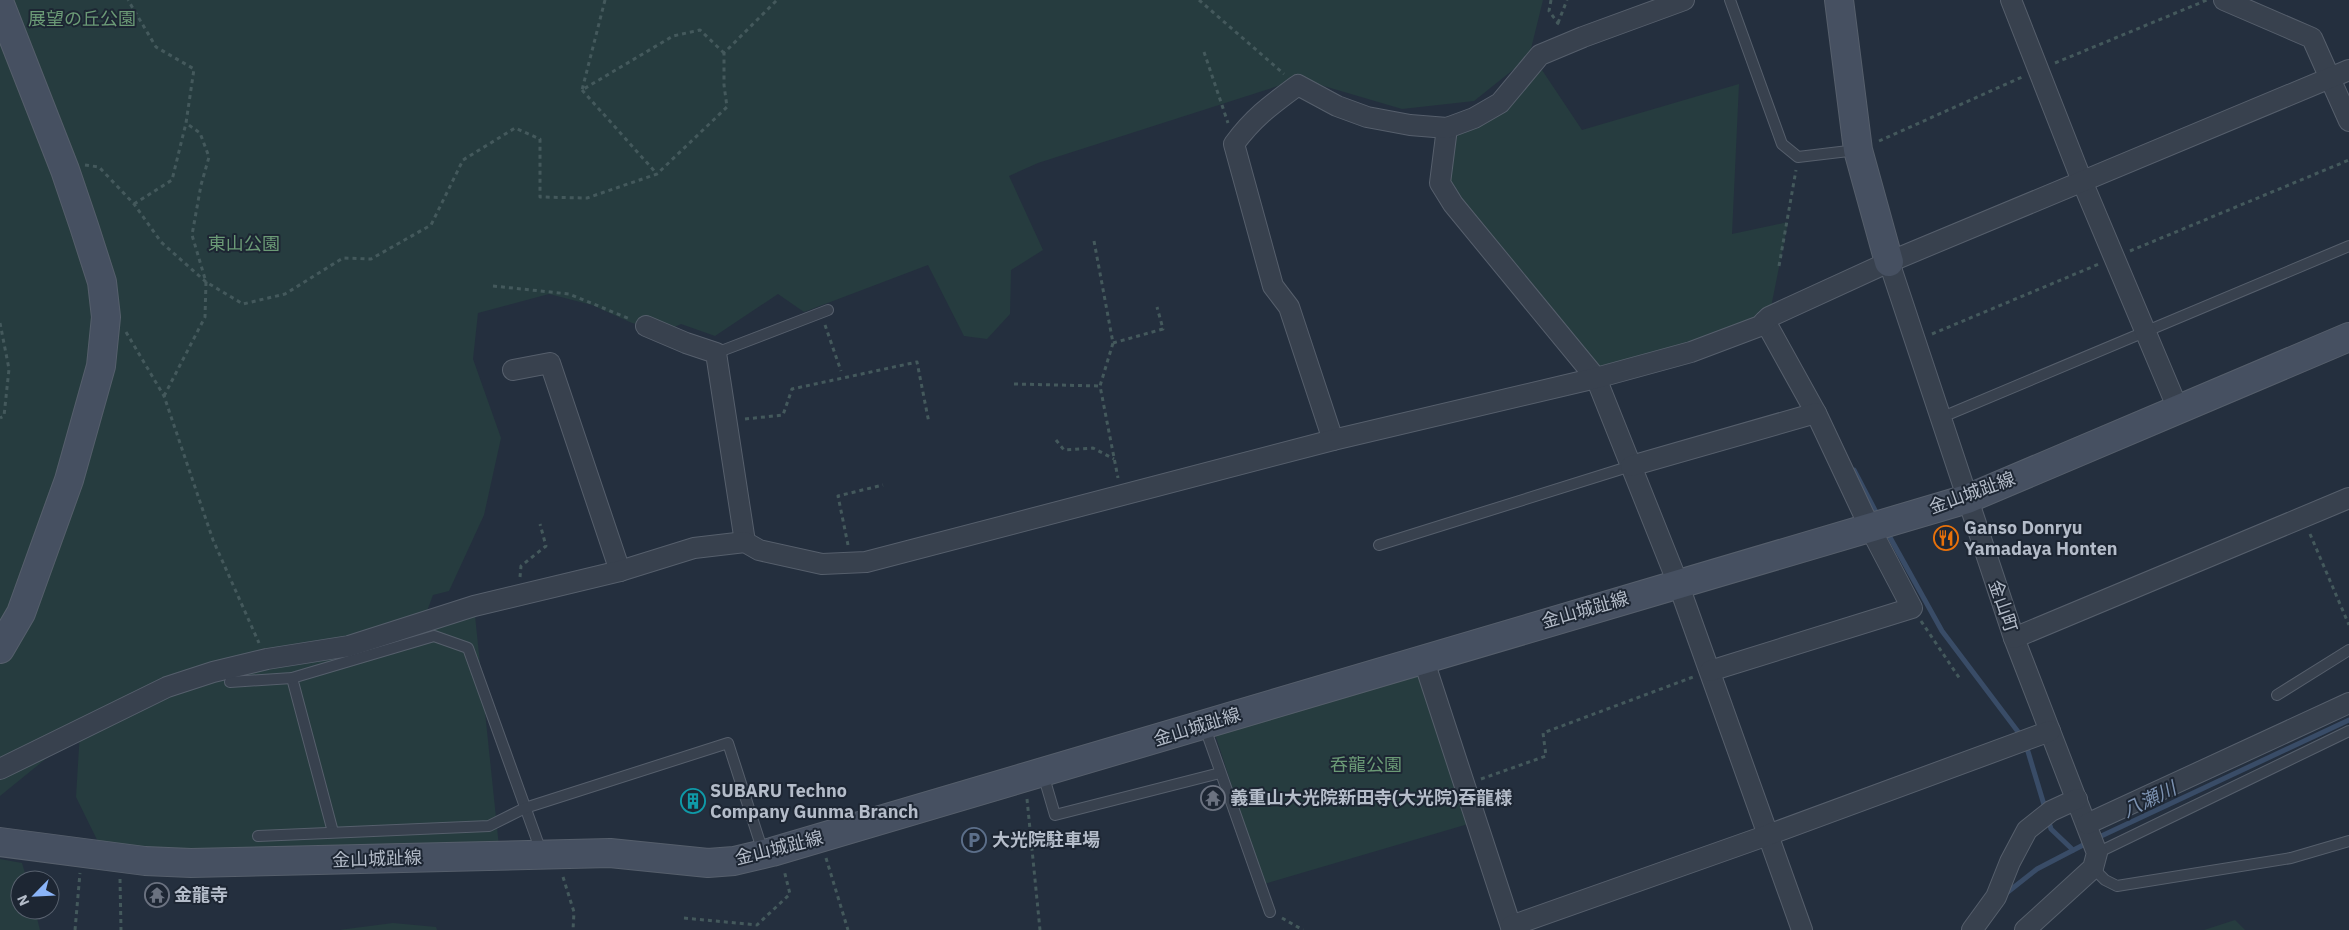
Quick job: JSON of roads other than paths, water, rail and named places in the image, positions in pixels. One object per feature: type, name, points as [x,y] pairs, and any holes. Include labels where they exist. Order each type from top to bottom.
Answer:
[{"type":"main road","points":[[1839,0],[1858,150],[1889,262]]},
{"type":"main road","points":[[0,4],[65,170],[102,282],[106,317],[101,366],[69,480],[21,613],[0,649]]},
{"type":"main road","name":"金山城趾線","points":[[0,842],[145,862],[191,863],[610,853],[708,863],[734,861],[1034,776],[1423,658],[1967,499],[2349,337]]},
{"type":"street","points":[[1333,440],[1289,307],[1273,286],[1234,144],[1263,110],[1298,85],[1336,106],[1367,117],[1410,125],[1447,128],[1474,118],[1500,103],[1540,55],[1684,0]]},
{"type":"street","points":[[2011,0],[2082,181],[2178,409]]},
{"type":"street","points":[[2224,0],[2312,38],[2349,122]]},
{"type":"street","points":[[0,770],[167,687],[213,672],[267,659],[349,646],[474,606],[620,571],[694,548],[745,542],[759,550],[822,564],[866,562],[1333,440],[1596,378],[1691,352],[1760,326],[1769,317],[1889,262],[2349,70]]},
{"type":"street","points":[[1447,128],[1440,183],[1459,212],[1596,378],[1678,583],[1802,930]]},
{"type":"street","name":"金山町","points":[[1889,262],[2014,638],[2077,799],[2092,845]]},
{"type":"street","points":[[1710,671],[1912,608],[1869,527],[1816,413],[1765,321]]},
{"type":"street","points":[[646,326],[716,353],[745,542]]},
{"type":"street","points":[[513,370],[550,363],[620,571]]},
{"type":"street","points":[[1631,466],[1816,413]]},
{"type":"street","points":[[2014,638],[2349,498]]},
{"type":"street","points":[[1423,658],[1512,928],[2050,731]]},
{"type":"street","points":[[2026,930],[2092,845],[2349,703]]},
{"type":"street","points":[[1972,930],[1996,897],[2010,862],[2027,830],[2046,815],[2077,799]]},
{"type":"lane","points":[[1730,0],[1782,144],[1798,157],[1858,150]]},
{"type":"lane","points":[[1940,418],[2349,246]]},
{"type":"lane","points":[[716,353],[824,311]]},
{"type":"lane","points":[[1379,545],[1631,466]]},
{"type":"lane","points":[[230,682],[292,678],[434,636],[468,648],[525,808],[550,855]]},
{"type":"lane","points":[[2277,695],[2349,650]]},
{"type":"lane","points":[[292,678],[333,832]]},
{"type":"lane","points":[[1203,724],[1270,912]]},
{"type":"lane","points":[[2349,731],[2092,845],[2105,880],[2117,886],[2291,858],[2349,841]]},
{"type":"lane","points":[[258,836],[489,826],[525,808],[728,743],[771,852]]},
{"type":"lane","points":[[1034,776],[1055,816],[1220,773]]},
{"type":"waterway","points":[[1854,470],[1878,516]]},
{"type":"waterway","points":[[1887,532],[1942,631],[2022,737]]},
{"type":"waterway","name":"八瀬川","points":[[2097,838],[2349,720]]},
{"type":"waterway","points":[[2026,745],[2045,808]]},
{"type":"waterway","points":[[2048,819],[2051,829],[2073,850]]},
{"type":"waterway","name":"八瀬川","points":[[2004,895],[2037,869],[2087,843]]},
{"type":"place","name":"Ganso Donryu Yamadaya Honten","points":[[1946,538]]},
{"type":"place","name":"義重山大光院新田寺(大光院)吞龍様","points":[[1213,798]]},
{"type":"place","name":"SUBARU Techno Company Gunma Branch","points":[[693,801]]},
{"type":"place","name":"大光院駐車場","points":[[974,840]]},
{"type":"place","name":"金龍寺","points":[[157,895]]},
{"type":"park label","name":"展望の丘公園","points":[[82,19]]},
{"type":"park label","name":"東山公園","points":[[244,244]]},
{"type":"park label","name":"呑龍公園","points":[[1366,765]]}]
